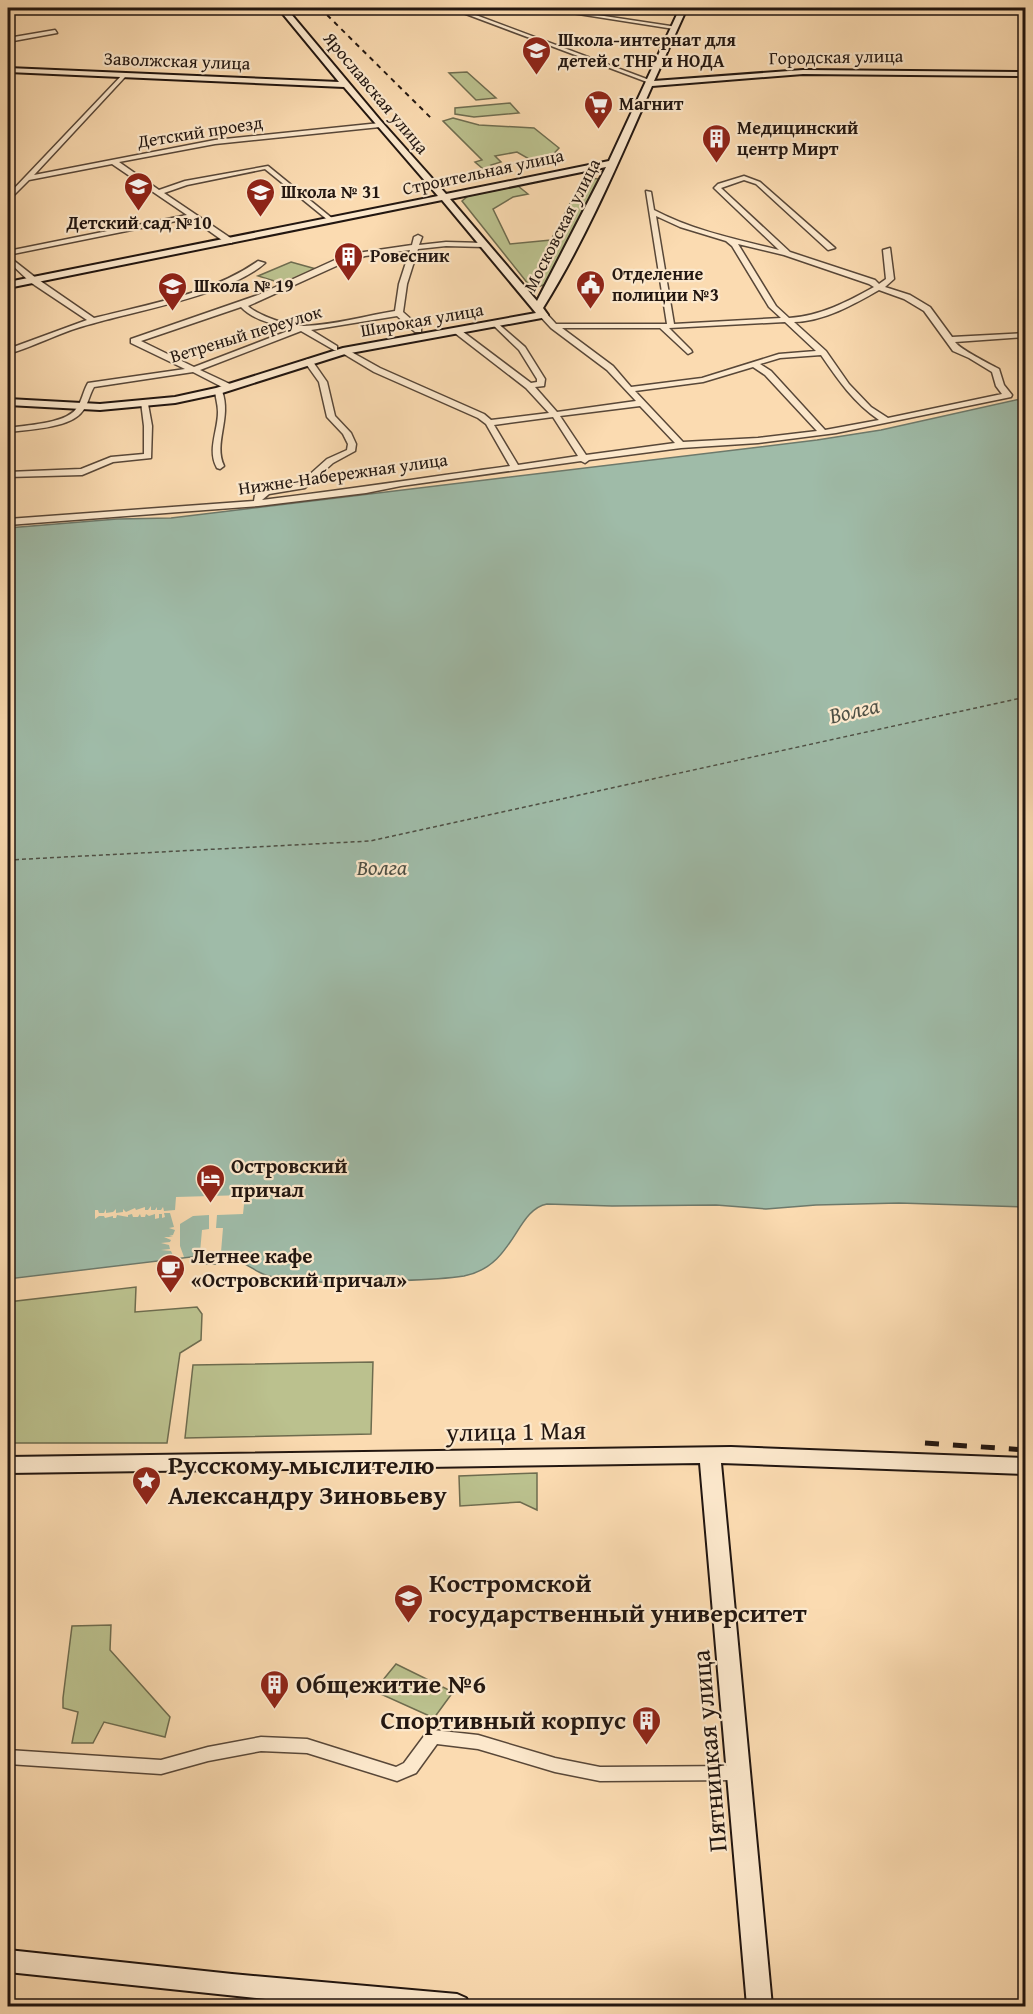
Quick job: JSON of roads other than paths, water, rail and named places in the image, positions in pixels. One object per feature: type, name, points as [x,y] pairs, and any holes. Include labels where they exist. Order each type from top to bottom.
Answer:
[{"type":"street","name":"Ярославская улица","points":[[282,8],[540,312]]},
{"type":"street","points":[[453,8],[649,82]]},
{"type":"street","points":[[543,8],[674,27]]},
{"type":"street","name":"Московская улица","points":[[681,445],[610,368],[554,326],[540,312],[613,163],[683,8]]},
{"type":"street","points":[[8,40],[55,32]]},
{"type":"street","name":"Заволжская улица","points":[[8,70],[345,85]]},
{"type":"street","name":"Городская улица","points":[[649,82],[803,72],[1026,74]]},
{"type":"street","points":[[8,198],[123,76]]},
{"type":"street","name":"Детский проезд","points":[[27,178],[216,142],[380,124]]},
{"type":"street","points":[[114,162],[229,241]]},
{"type":"street","name":"Строительная улица","points":[[8,285],[613,163]]},
{"type":"street","points":[[158,193],[185,183],[266,167],[331,220]]},
{"type":"street","points":[[787,254],[717,188],[744,178],[758,183],[831,248]]},
{"type":"street","points":[[648,192],[667,326],[688,352]]},
{"type":"street","points":[[652,211],[679,225],[787,254],[872,282],[880,288],[907,297],[927,309],[948,340],[1026,335]]},
{"type":"street","points":[[8,256],[193,216]]},
{"type":"street","points":[[418,237],[403,284],[399,313],[418,330]]},
{"type":"street","points":[[727,239],[740,252],[773,308],[823,353],[846,386],[868,409],[886,422]]},
{"type":"street","points":[[220,466],[216,461],[216,440],[220,435],[224,389],[193,370],[134,341],[245,303],[340,261],[364,254],[446,244],[484,245]]},
{"type":"street","points":[[554,326],[667,326],[817,318],[880,288],[890,279],[887,250]]},
{"type":"street","points":[[8,256],[33,280],[93,321]]},
{"type":"street","points":[[8,352],[93,321],[220,284],[255,269],[261,263]]},
{"type":"street","points":[[520,287],[537,291],[551,287]]},
{"type":"street","points":[[245,303],[244,306],[250,312],[272,321],[306,330],[376,370],[471,411],[489,423],[516,468]]},
{"type":"street","name":"Широкая улица","points":[[338,350],[495,323],[540,312]]},
{"type":"street","name":"Широкая улица","points":[[8,402],[81,407],[144,404],[224,389],[308,361],[356,341],[540,312]]},
{"type":"street","name":"Ветреный переулок","points":[[81,407],[91,385],[193,370],[300,329],[399,313]]},
{"type":"street","points":[[495,323],[522,349],[541,379],[541,384],[529,386]]},
{"type":"street","points":[[455,330],[498,360],[529,386],[555,416],[585,460]]},
{"type":"street","name":"Нижне-Набережная улица","points":[[8,522],[258,503],[585,460],[681,445],[728,443],[886,422],[925,411],[1008,395],[1000,386],[996,371],[956,349],[948,340]]},
{"type":"street","points":[[631,389],[704,380],[779,356],[823,353]]},
{"type":"street","points":[[258,503],[258,497],[266,492],[307,483],[330,461],[351,451],[352,444],[347,433],[331,417],[323,382],[308,361]]},
{"type":"street","points":[[753,363],[768,373],[822,431]]},
{"type":"street","points":[[489,423],[643,403]]},
{"type":"street","points":[[8,475],[81,472],[111,460],[149,459],[148,426],[144,404]]},
{"type":"street","points":[[8,430],[61,421],[74,416],[81,407]]},
{"type":"street","name":"улица 1 Мая","points":[[8,1465],[710,1456],[1026,1466]]},
{"type":"street","name":"Пятницкая улица","points":[[710,1456],[760,2007]]},
{"type":"street","points":[[8,1757],[161,1767],[208,1754],[272,1744],[307,1746],[397,1774],[410,1768],[433,1737],[478,1742],[555,1765],[600,1774],[739,1773]]},
{"type":"street","points":[[8,1961],[232,1986],[457,2007]]},
{"type":"water","name":"Волга","points":[[1025,398],[1025,1207],[899,1203],[766,1209],[716,1205],[547,1204],[536,1208],[528,1216],[494,1261],[481,1270],[464,1276],[415,1280],[310,1282],[268,1276],[243,1263],[228,1259],[221,1259],[220,1264],[199,1264],[199,1256],[8,1279],[8,528],[117,519],[171,518],[817,440],[881,430]]},
{"type":"railway","points":[[320,8],[433,120]]},
{"type":"railway","points":[[925,1443],[1026,1450]]},
{"type":"place","name":"Школа-интернат для детей с ТНР и НОДА","points":[[537,76]]},
{"type":"place","name":"Магнит","points":[[598,130]]},
{"type":"place","name":"Медицинский центр Мирт","points":[[716,164]]},
{"type":"place","name":"Детский сад №10","points":[[139,212]]},
{"type":"place","name":"Школа № 31","points":[[260,218]]},
{"type":"place","name":"Ровесник","points":[[349,282]]},
{"type":"place","name":"Отделение полиции №3","points":[[591,310]]},
{"type":"place","name":"Школа № 19","points":[[173,312]]},
{"type":"place","name":"Островский причал","points":[[210,1204]]},
{"type":"place","name":"Летнее кафе «Островский причал»","points":[[170,1294]]},
{"type":"place","name":"Русскому мыслителю Александру Зиновьеву","points":[[147,1506]]},
{"type":"place","name":"Костромской государственный университет","points":[[408,1624]]},
{"type":"place","name":"Общежитие №6","points":[[275,1710]]},
{"type":"place","name":"Спортивный корпус","points":[[647,1746]]}]
